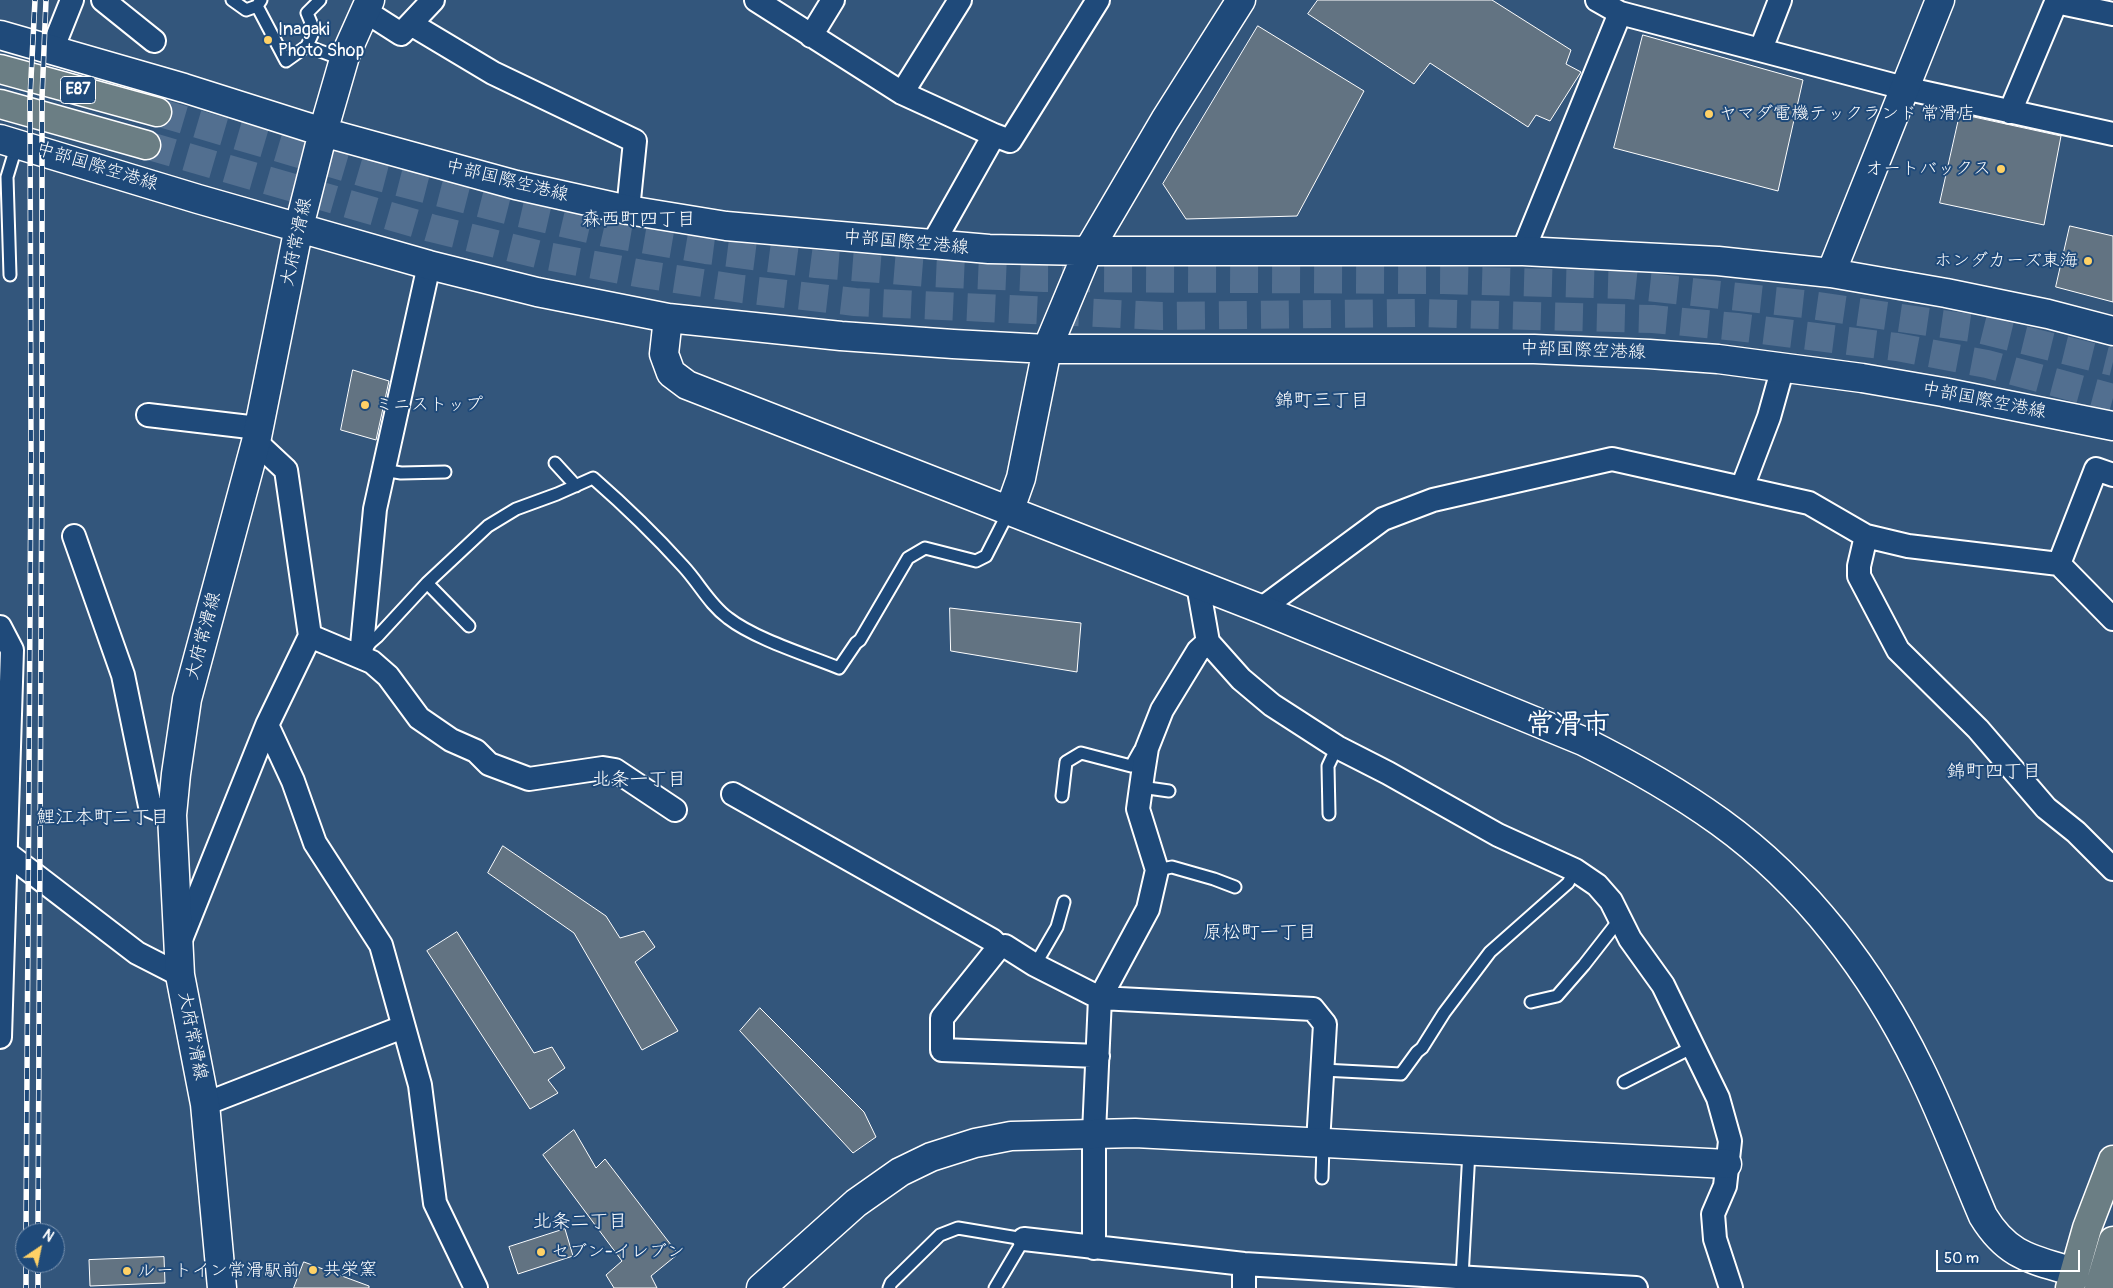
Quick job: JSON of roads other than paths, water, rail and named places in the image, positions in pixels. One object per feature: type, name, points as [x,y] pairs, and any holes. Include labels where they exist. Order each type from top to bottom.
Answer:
[{"type":"highway","name":"E87","points":[[0,68],[157,112]]},
{"type":"highway","name":"E87","points":[[0,104],[146,145]]},
{"type":"highway","points":[[2072,1280],[2087,1228],[2113,1160]]},
{"type":"highway","points":[[2104,1282],[2113,1240]]},
{"type":"main road","points":[[1010,510],[1021,478],[1047,349],[1088,251],[1160,127],[1241,0]]},
{"type":"main road","points":[[1831,273],[1940,0]]},
{"type":"main road","name":"大府常滑線","points":[[222,1288],[205,1104],[180,975],[172,815],[186,699],[257,435],[299,227],[323,132],[344,60],[367,6]]},
{"type":"main road","name":"中部国際空港線","points":[[0,35],[184,88],[323,132],[516,185],[628,210],[726,226],[989,250],[1523,251],[1718,260],[1831,273],[1956,295],[2048,314],[2113,331]]},
{"type":"main road","name":"中部国際空港線","points":[[8,141],[429,265],[538,292],[668,318],[841,336],[1047,349],[1534,349],[1649,354],[1783,367],[1943,392],[2113,426]]},
{"type":"main road","points":[[668,318],[664,354],[672,373],[687,385],[1261,609],[1583,741],[1630,764],[1721,822],[1799,890],[1866,976],[1894,1020],[1920,1067],[1984,1216],[1994,1234],[2008,1247],[2072,1280]]},
{"type":"main road","points":[[761,1288],[856,1202],[900,1172],[931,1157],[975,1143],[1011,1136],[1136,1133],[1727,1164]]},
{"type":"street","points":[[52,50],[72,0]]},
{"type":"street","points":[[103,0],[154,41]]},
{"type":"street","points":[[367,6],[401,34],[433,0]]},
{"type":"street","points":[[756,0],[902,93],[1010,141],[1098,0]]},
{"type":"street","points":[[811,36],[833,0]]},
{"type":"street","points":[[1597,0],[1620,13],[1904,88],[2113,134]]},
{"type":"street","points":[[1761,49],[1780,0]]},
{"type":"street","points":[[902,93],[957,1]]},
{"type":"street","points":[[2010,112],[2057,1],[2113,14]]},
{"type":"street","points":[[1523,251],[1620,13]]},
{"type":"street","points":[[411,24],[493,73],[635,141],[628,210]]},
{"type":"street","points":[[932,245],[994,135]]},
{"type":"street","points":[[361,656],[375,509],[429,265]]},
{"type":"street","points":[[1742,488],[1769,417],[1783,367]]},
{"type":"street","points":[[148,415],[257,435],[286,470],[310,636],[268,725],[178,947]]},
{"type":"street","points":[[1261,609],[1383,519],[1442,498],[1612,459],[1809,503],[1866,536],[1908,546],[2059,564],[2113,619]]},
{"type":"street","points":[[2059,564],[2096,469],[2113,475]]},
{"type":"street","points":[[74,536],[123,675],[150,806],[172,815]]},
{"type":"street","points":[[1866,536],[1859,576],[1898,650],[1978,729],[2046,808],[2076,832],[2113,869]]},
{"type":"street","points":[[1198,584],[1208,642],[1241,679],[1272,705],[1337,747],[1388,773],[1498,835],[1575,870],[1597,885],[1611,901],[1630,938],[1664,985],[1720,1107],[1730,1141],[1725,1186],[1713,1214],[1715,1239],[1731,1288]]},
{"type":"street","points":[[0,627],[12,650],[3,851],[0,1037]]},
{"type":"street","points":[[310,636],[372,662],[388,676],[418,718],[451,740],[476,751],[489,764],[528,779],[604,768],[615,770],[675,810]]},
{"type":"street","points":[[1094,1248],[1094,1133],[1100,998],[1148,909],[1157,870],[1135,819],[1147,748],[1162,710],[1198,651],[1208,642]]},
{"type":"street","points":[[268,725],[293,782],[315,843],[381,945],[420,1085],[435,1202],[476,1288]]},
{"type":"street","points":[[733,794],[992,940],[999,946],[1006,946],[1035,965],[1100,998],[1313,1009],[1325,1024],[1321,1144]]},
{"type":"street","points":[[3,851],[137,952],[180,975]]},
{"type":"street","points":[[999,946],[942,1018],[942,1050],[1098,1056]]},
{"type":"street","points":[[205,1104],[404,1027]]},
{"type":"street","points":[[1024,1239],[1244,1264],[1636,1288]]},
{"type":"street","points":[[1244,1264],[1244,1288]]},
{"type":"street","points":[[2072,1280],[2104,1282]]},
{"type":"lane","points":[[232,0],[246,10],[259,3],[286,61],[307,46],[314,30],[307,12],[320,0]]},
{"type":"lane","points":[[307,46],[344,60]]},
{"type":"lane","points":[[8,141],[7,176],[10,276]]},
{"type":"lane","points":[[555,463],[576,486]]},
{"type":"lane","points":[[383,470],[401,473],[445,472]]},
{"type":"lane","points":[[361,656],[371,642],[427,583],[488,526],[516,509],[593,478],[623,504],[685,568],[703,593],[728,618],[748,631],[839,668],[860,640],[908,558],[925,548],[976,561],[986,556],[1010,510]]},
{"type":"lane","points":[[427,583],[469,626]]},
{"type":"lane","points":[[1062,796],[1066,762],[1081,753],[1131,766],[1143,747],[1147,748]]},
{"type":"lane","points":[[1328,814],[1328,766],[1337,747]]},
{"type":"lane","points":[[1141,787],[1169,791]]},
{"type":"lane","points":[[1157,870],[1172,867],[1214,878],[1235,887]]},
{"type":"lane","points":[[1323,1070],[1402,1074],[1417,1052],[1422,1048],[1444,1013],[1490,952],[1568,884],[1575,870]]},
{"type":"lane","points":[[1035,965],[1057,928],[1064,902]]},
{"type":"lane","points":[[1531,1002],[1557,996],[1616,924],[1622,922]]},
{"type":"lane","points":[[1624,1082],[1693,1047]]},
{"type":"lane","points":[[1321,1144],[1322,1178]]},
{"type":"lane","points":[[1462,1277],[1469,1151]]},
{"type":"lane","points":[[889,1288],[891,1283],[940,1235],[958,1228],[1024,1239],[995,1288]]},
{"type":"tunnel","points":[[157,112],[371,175],[515,212],[606,233],[706,250],[816,264],[928,273],[1044,278],[1443,280],[1629,285],[1804,304],[1978,329],[2113,362]]},
{"type":"tunnel","points":[[146,145],[431,228],[541,255],[643,274],[742,289],[855,302],[1162,316],[1416,313],[1653,319],[1737,327],[1897,347],[1987,364],[2113,398]]},
{"type":"railway","points":[[26,1223],[31,457],[30,98],[35,0]]},
{"type":"railway","points":[[38,1223],[42,98],[46,0]]},
{"type":"railway","points":[[26,1273],[26,1288]]},
{"type":"railway","points":[[38,1273],[38,1288]]},
{"type":"place","name":"Inagaki Photo Shop","points":[[268,40]]},
{"type":"place","name":"ヤマダ電機テックランド 常滑店","points":[[1709,114]]},
{"type":"place","name":"オートバックス","points":[[2001,169]]},
{"type":"place","name":"ホンダカーズ東海","points":[[2088,261]]},
{"type":"place","name":"ミニストップ","points":[[365,405]]},
{"type":"place","name":"セブン-イレブン","points":[[541,1252]]},
{"type":"place","name":"共栄窯","points":[[313,1270]]},
{"type":"place","name":"ルートイン常滑駅前","points":[[127,1271]]},
{"type":"district","name":"森西町四丁目","points":[[639,220]]},
{"type":"district","name":"錦町三丁目","points":[[1322,401]]},
{"type":"district","name":"常滑市","points":[[1568,726]]},
{"type":"district","name":"錦町四丁目","points":[[1994,772]]},
{"type":"district","name":"北条一丁目","points":[[639,780]]},
{"type":"district","name":"鯉江本町二丁目","points":[[103,818]]},
{"type":"district","name":"原松町一丁目","points":[[1260,933]]},
{"type":"district","name":"北条二丁目","points":[[580,1222]]}]
